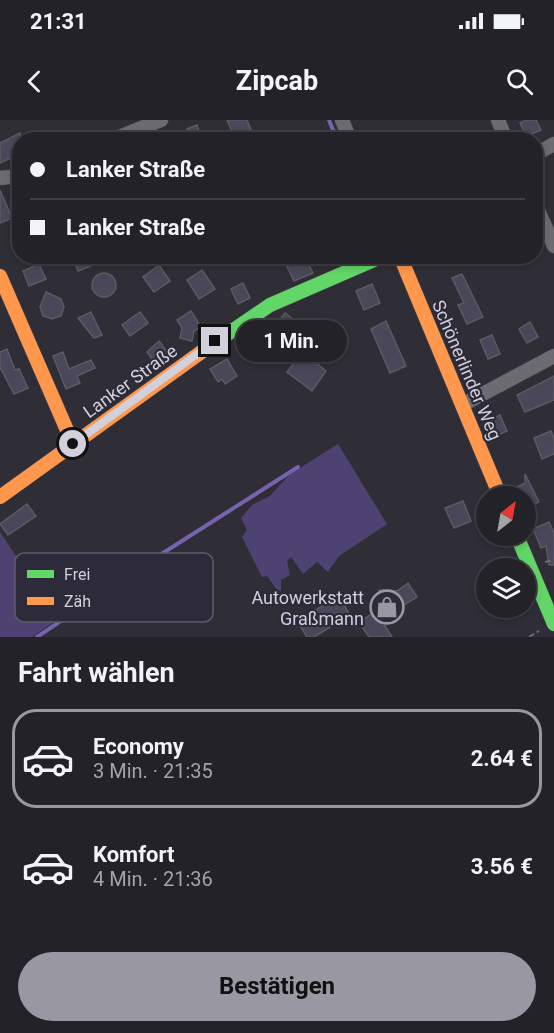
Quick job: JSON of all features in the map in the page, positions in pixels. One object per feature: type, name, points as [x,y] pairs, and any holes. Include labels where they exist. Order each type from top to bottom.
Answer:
[{"type":"street","points":[[132,132],[161,120]]},
{"type":"street","points":[[543,222],[554,246]]},
{"type":"street","name":"Lanker Straße","points":[[0,496],[251,316],[270,305],[365,264]]},
{"type":"street","name":"Schönerlinder Weg","points":[[403,264],[496,486]]},
{"type":"street","points":[[0,276],[73,444]]},
{"type":"street","points":[[462,405],[554,356]]},
{"type":"street","points":[[521,546],[554,624]]},
{"type":"shaded area","points":[[338,444],[387,524],[339,556],[328,572],[317,562],[303,574],[291,557],[287,561],[290,575],[281,580],[281,591],[277,590],[267,576],[262,577],[242,537],[247,530],[241,518],[252,505],[270,496],[289,475]]},
{"type":"shaded area","points":[[0,532],[15,554],[15,622],[54,622],[32,637],[0,637]]},
{"type":"building","points":[[227,120],[247,120],[251,130],[232,132]]},
{"type":"building","points":[[536,120],[541,130],[524,132],[520,123]]},
{"type":"building","points":[[197,125],[199,132],[186,132],[187,129]]},
{"type":"building","points":[[12,137],[12,158],[0,163],[0,143]]},
{"type":"building","points":[[0,190],[12,218],[0,223]]},
{"type":"building","points":[[39,264],[46,279],[29,286],[23,271]]},
{"type":"building","points":[[75,264],[93,265],[78,271]]},
{"type":"building","points":[[286,264],[308,264],[313,273],[294,281]]},
{"type":"building","points":[[159,265],[170,281],[154,292],[143,277]]},
{"type":"building","points":[[202,270],[215,289],[199,299],[187,280]]},
{"type":"building","points":[[104,273],[112,277],[116,285],[112,293],[104,297],[96,293],[92,285],[96,277]]},
{"type":"building","points":[[462,274],[483,317],[467,324],[458,305],[464,303],[452,278]]},
{"type":"building","points":[[243,283],[250,298],[238,304],[231,289]]},
{"type":"building","points":[[372,284],[380,303],[364,310],[356,291]]},
{"type":"building","points":[[46,292],[61,299],[64,307],[61,316],[52,319],[43,316],[40,307]]},
{"type":"building","points":[[191,311],[201,327],[194,331],[192,341],[180,338],[182,328],[177,320]]},
{"type":"building","points":[[91,312],[102,335],[94,338],[78,318]]},
{"type":"building","points":[[140,312],[148,323],[130,336],[122,325]]},
{"type":"building","points":[[285,313],[309,331],[294,350],[270,332]]},
{"type":"building","points":[[386,321],[406,366],[390,373],[371,329]]},
{"type":"building","points":[[530,322],[538,337],[527,343],[519,329]]},
{"type":"building","points":[[492,335],[500,354],[488,359],[480,340]]},
{"type":"building","points":[[159,341],[170,356],[157,366],[147,352]]},
{"type":"building","points":[[7,349],[15,370],[19,369],[28,388],[14,394],[0,367],[0,352]]},
{"type":"building","points":[[63,352],[69,369],[91,360],[95,368],[77,376],[80,383],[66,389],[53,356]]},
{"type":"building","points":[[302,352],[326,371],[312,391],[287,372]]},
{"type":"building","points":[[227,359],[237,376],[225,384],[222,379],[218,382],[210,369]]},
{"type":"building","points":[[554,376],[554,400],[525,412],[517,395]]},
{"type":"building","points":[[500,415],[507,431],[493,438],[485,422]]},
{"type":"building","points":[[551,431],[554,439],[554,454],[542,459],[534,438]]},
{"type":"building","points":[[525,474],[531,486],[519,486],[525,483]]},
{"type":"building","points":[[463,501],[471,521],[454,528],[445,508]]},
{"type":"building","points":[[27,504],[36,516],[8,535],[0,524]]},
{"type":"building","points":[[549,522],[554,533],[554,565],[549,565],[546,546],[541,548],[536,536],[536,528]]},
{"type":"building","points":[[408,583],[417,597],[381,619],[392,637],[369,637],[359,622],[377,611],[373,605],[384,598],[379,590],[397,591]]},
{"type":"building","points":[[339,596],[350,615],[314,637],[307,637],[297,621]]},
{"type":"waterway","points":[[329,120],[334,132]]},
{"type":"waterway","points":[[163,553],[298,467]]},
{"type":"waterway","points":[[37,637],[59,622]]},
{"type":"traffic: fast","points":[[200,353],[270,305],[365,264]]},
{"type":"traffic: fast","points":[[521,546],[554,624]]},
{"type":"traffic: slow","points":[[403,264],[496,486]]},
{"type":"traffic: slow","points":[[0,276],[73,444]]},
{"type":"traffic: slow","points":[[0,497],[200,353]]},
{"type":"place","name":"Autowerkstatt Graßmann","points":[[387,607]]},
{"type":"route","points":[[73,444],[215,341]]}]
